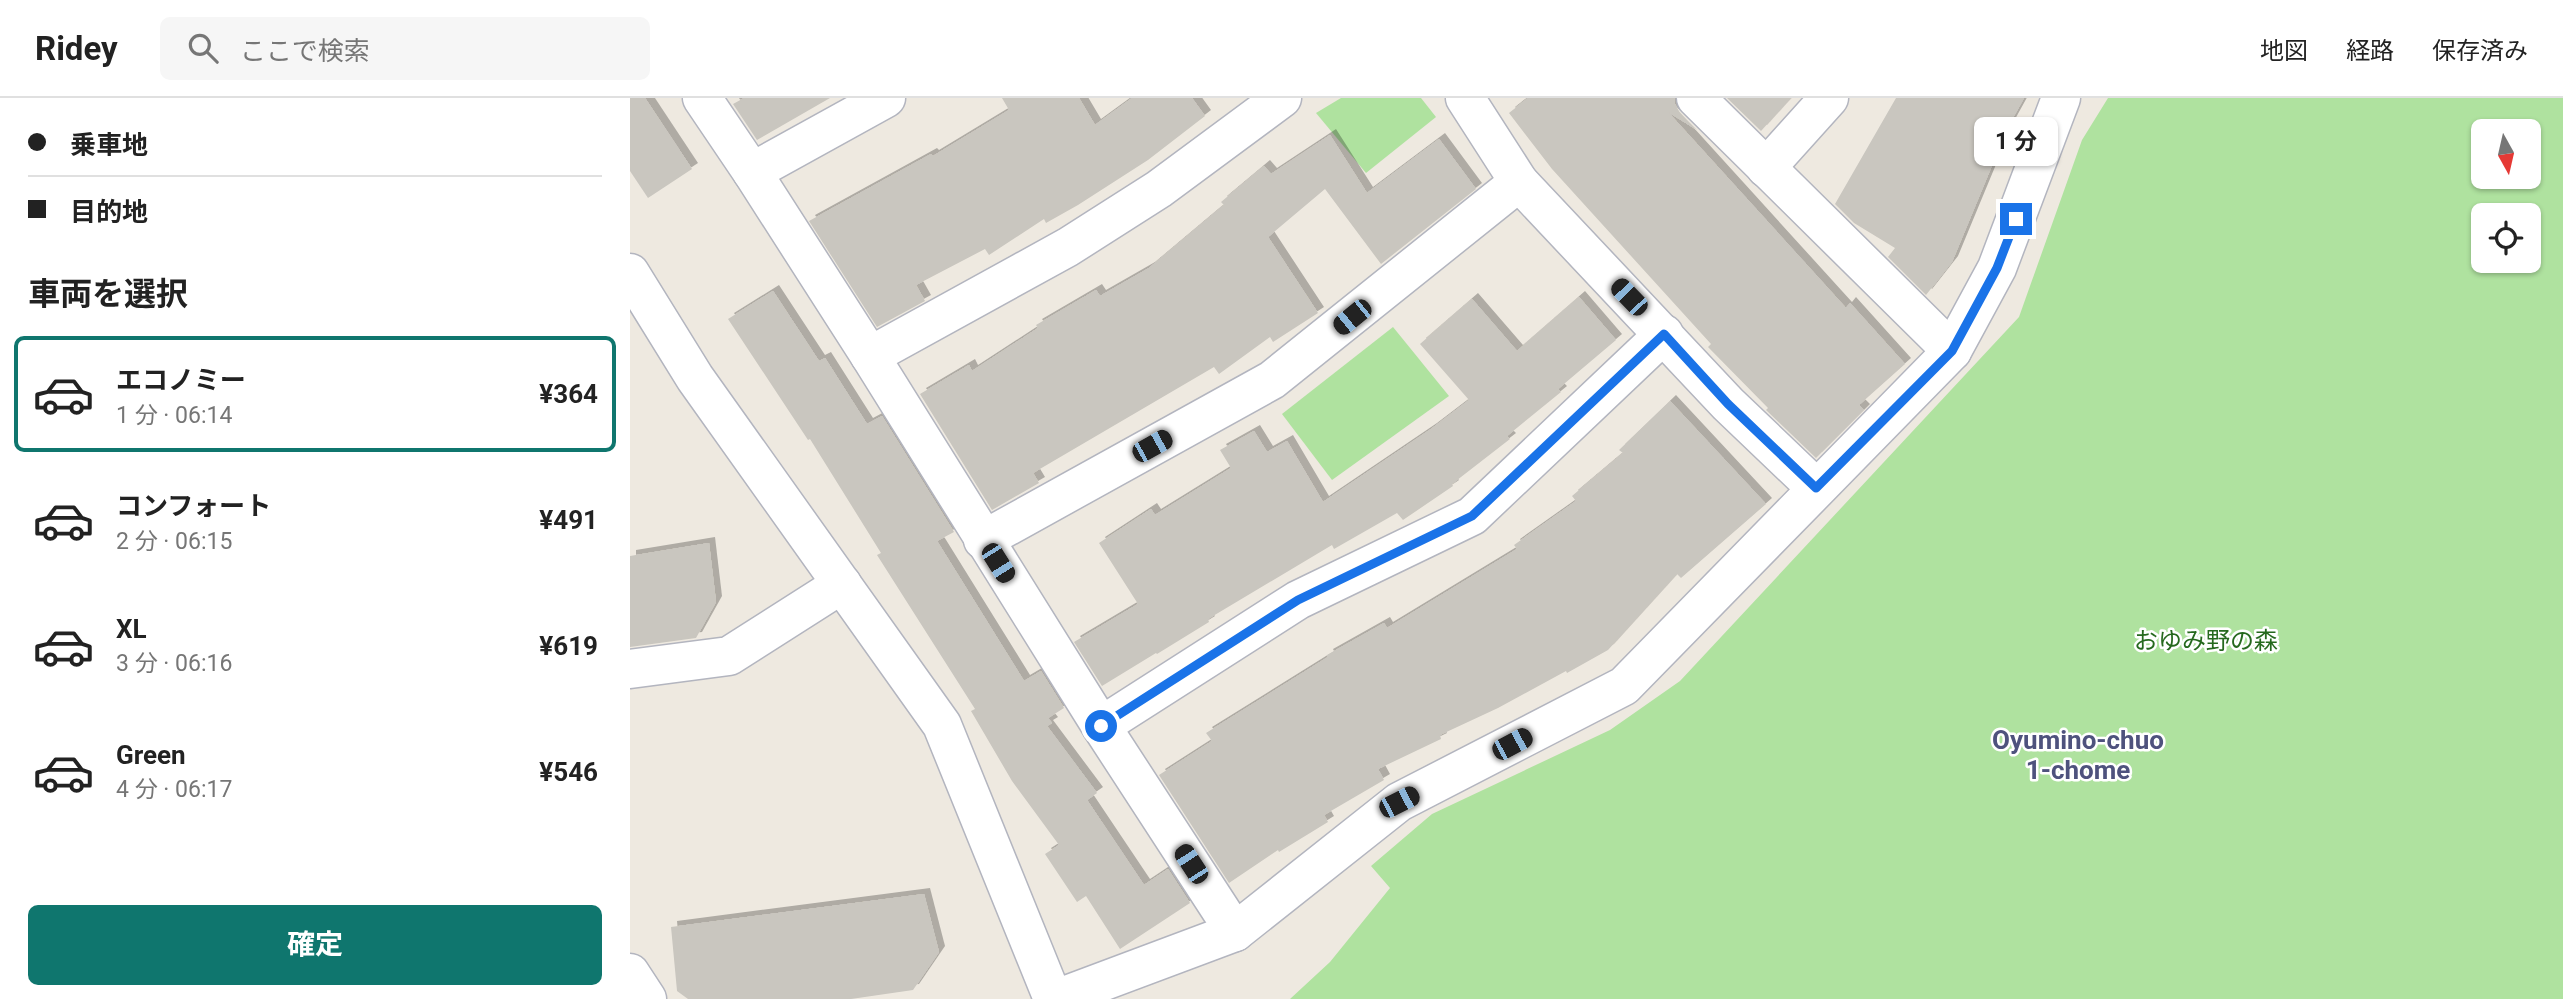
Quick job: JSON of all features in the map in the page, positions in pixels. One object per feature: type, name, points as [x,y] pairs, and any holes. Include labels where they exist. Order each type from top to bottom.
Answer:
[{"type":"street","points":[[702,98],[870,356],[983,540],[1235,932]]},
{"type":"street","points":[[752,172],[886,98]]},
{"type":"street","points":[[870,356],[1068,247],[1159,188],[1282,98]]},
{"type":"street","points":[[1465,98],[1519,182],[1728,404],[1816,488]]},
{"type":"street","points":[[1696,98],[1952,351]]},
{"type":"street","points":[[1766,168],[1829,98]]},
{"type":"street","points":[[630,273],[695,377],[942,725],[1054,999],[1235,932],[1399,802],[1624,686],[1952,351],[1997,268],[2061,98]]},
{"type":"street","points":[[983,540],[1272,380],[1519,182]]},
{"type":"street","points":[[1101,726],[1298,600],[1472,516],[1664,334]]},
{"type":"street","points":[[630,669],[729,656],[842,584]]},
{"type":"street","points":[[630,973],[647,999]]},
{"type":"green space","points":[[1341,98],[1421,98],[1436,117],[1366,173],[1316,113]]},
{"type":"green space","name":"おゆみ野の森","points":[[2108,98],[2563,98],[2563,999],[1290,999],[1330,962],[1390,888],[1371,866],[1432,814],[1610,730],[1680,681],[2019,317],[2082,140]]},
{"type":"green space","points":[[1393,327],[1449,396],[1332,480],[1282,414]]},
{"type":"building","points":[[630,98],[645,98],[692,169],[648,198],[630,171]]},
{"type":"building","points":[[744,98],[830,98],[757,140],[733,104]]},
{"type":"building","points":[[1002,98],[1079,98],[1095,125],[1132,98],[1192,98],[1205,116],[1148,160],[1078,205],[1046,223],[1044,219],[989,255],[985,249],[916,285],[925,301],[877,327],[809,221],[931,154],[933,156],[1009,110]]},
{"type":"building","points":[[1528,98],[1675,98],[1680,113],[1697,130],[1668,112],[1846,308],[1850,303],[1905,364],[1859,405],[1864,410],[1816,458],[1766,410],[1768,408],[1708,347],[1711,344],[1552,169],[1509,113]]},
{"type":"building","points":[[1727,98],[1791,98],[1761,131]]},
{"type":"building","points":[[1896,98],[2024,98],[2008,127],[1952,262],[1926,295],[1888,257],[1895,248],[1854,223],[1835,204]]},
{"type":"building","points":[[1330,135],[1367,193],[1439,139],[1476,189],[1381,264],[1325,189],[1268,237],[1318,313],[1273,342],[1270,337],[1219,374],[1214,367],[1033,473],[1039,483],[992,510],[920,394],[969,365],[972,371],[1038,328],[1036,325],[1096,290],[1100,296],[1149,268],[1224,205],[1221,202],[1264,166],[1271,174]]},
{"type":"building","points":[[773,291],[819,361],[825,358],[867,424],[882,416],[954,532],[937,541],[1024,681],[1041,671],[1064,708],[1048,718],[1052,723],[1047,726],[1097,793],[1087,800],[1144,885],[1168,869],[1190,903],[1120,949],[1086,896],[1077,902],[1045,854],[1059,845],[1012,781],[971,711],[975,709],[877,555],[881,553],[810,439],[808,440],[728,319]]},
{"type":"building","points":[[1579,297],[1616,340],[1558,389],[1561,392],[1507,436],[1510,439],[1452,484],[1453,486],[1403,520],[1397,513],[1334,549],[1332,545],[1102,686],[1074,642],[1138,604],[1099,543],[1151,509],[1155,515],[1231,468],[1220,450],[1254,431],[1267,452],[1287,441],[1323,502],[1469,400],[1420,344],[1472,299],[1517,351]]},
{"type":"building","points":[[1670,401],[1766,504],[1681,578],[1677,574],[1608,650],[1440,735],[1441,739],[1378,769],[1384,780],[1324,815],[1328,822],[1279,852],[1278,850],[1229,883],[1159,775],[1212,741],[1206,733],[1328,657],[1327,655],[1384,623],[1387,628],[1517,549],[1514,545],[1576,501],[1572,496],[1623,453],[1619,450]]},
{"type":"building","points":[[709,543],[716,602],[696,638],[630,647],[630,556]]},
{"type":"building","points":[[924,894],[939,952],[913,990],[851,999],[688,999],[677,991],[671,927]]},
{"type":"district","name":"Oyumino-chuo 1-chome","points":[[2078,755]]},
{"type":"route","points":[[1101,726],[1298,600],[1472,516],[1664,334],[1728,404],[1816,488],[1952,351],[1997,268],[2016,219]]}]
